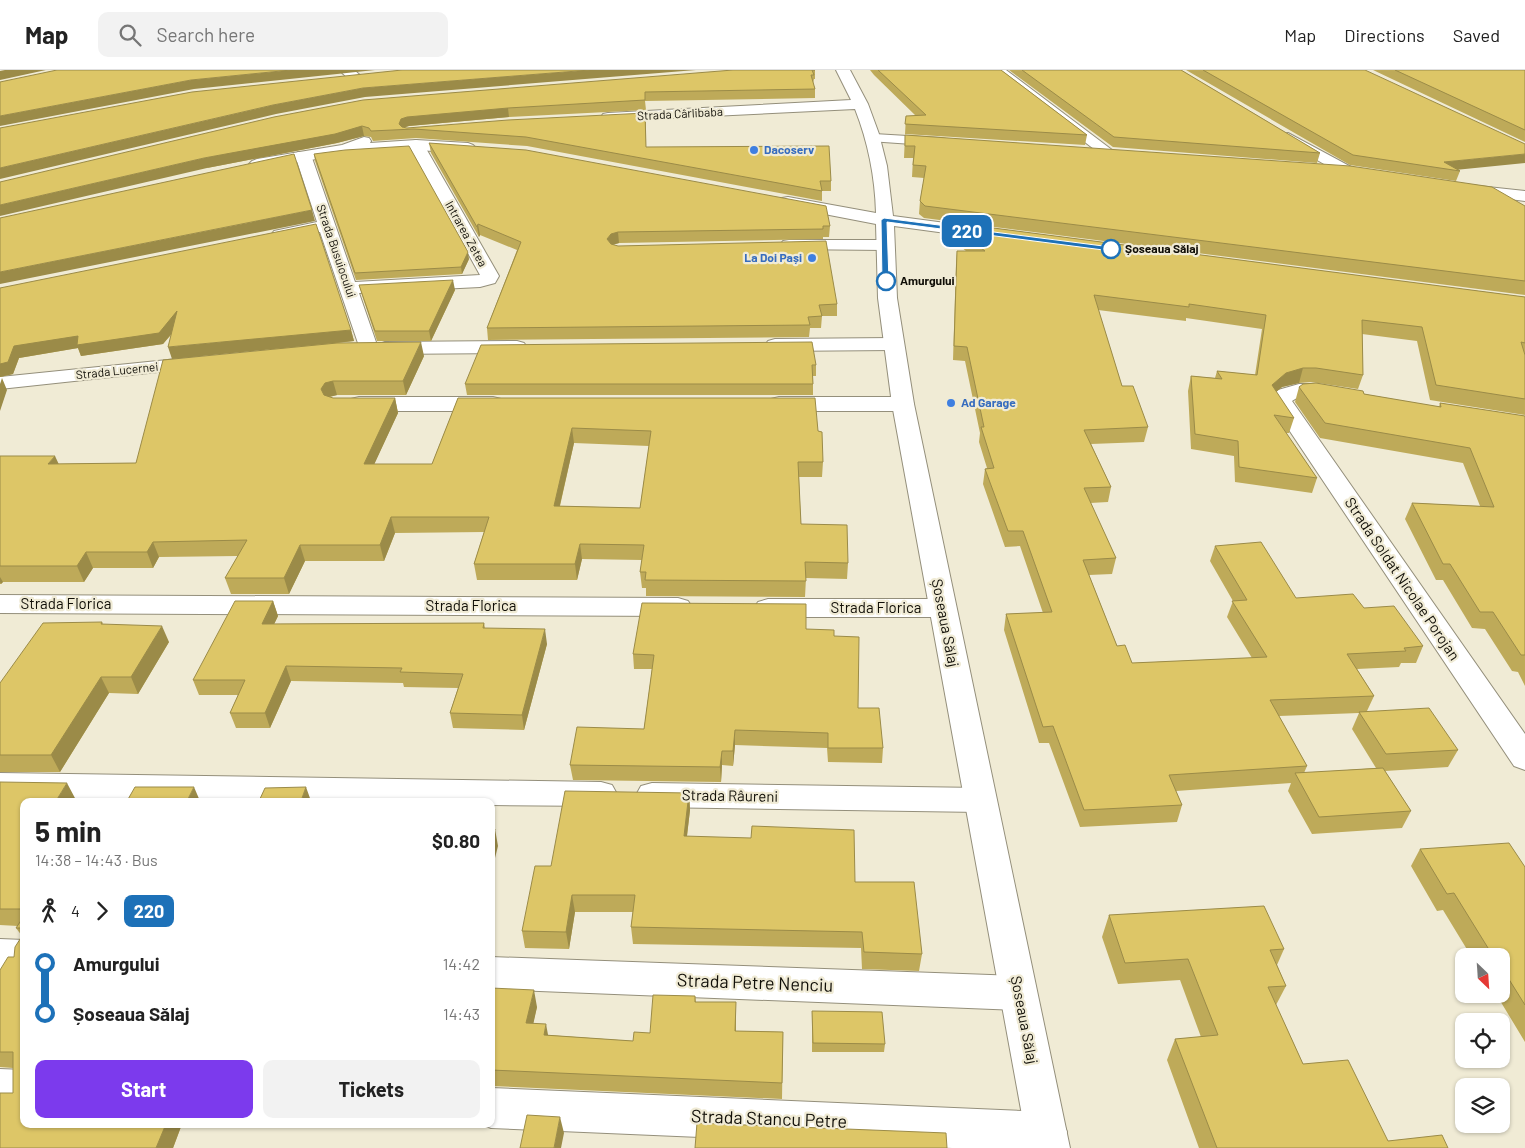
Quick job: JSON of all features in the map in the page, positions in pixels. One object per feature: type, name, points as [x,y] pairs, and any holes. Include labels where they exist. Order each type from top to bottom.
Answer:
[{"type":"street","name":"Șoseaua Sălaj","points":[[843,70],[861,104],[874,138],[880,172],[886,283],[893,344],[942,608],[1047,1140]]},
{"type":"street","points":[[998,70],[1108,153]]},
{"type":"street","name":"Strada Cârlibaba","points":[[598,118],[861,104]]},
{"type":"street","points":[[1275,129],[1347,171]]},
{"type":"street","points":[[238,169],[303,155],[416,138],[481,149]]},
{"type":"street","name":"Intrarea Zetea","points":[[348,288],[480,281],[488,279],[490,276],[416,138]]},
{"type":"street","points":[[874,138],[954,143]]},
{"type":"street","points":[[1080,151],[1128,154]]},
{"type":"street","name":"Strada Busuiocului","points":[[303,155],[348,288],[359,349],[535,347]]},
{"type":"street","points":[[1311,168],[1367,174]]},
{"type":"street","points":[[1454,188],[1525,196]]},
{"type":"street","points":[[777,200],[884,232]]},
{"type":"street","points":[[266,238],[327,225]]},
{"type":"street","points":[[774,246],[884,232],[1004,236]]},
{"type":"street","points":[[759,345],[893,344]]},
{"type":"street","name":"Strada Lucernei","points":[[0,383],[217,361]]},
{"type":"street","name":"Strada Soldat Nicolae Porojan","points":[[1359,398],[1297,390],[1286,393],[1280,400],[1525,758]]},
{"type":"street","points":[[337,404],[516,404]]},
{"type":"street","points":[[754,404],[904,404]]},
{"type":"street","name":"Strada Florica","points":[[0,604],[706,607]]},
{"type":"street","name":"Strada Florica","points":[[746,608],[942,608]]},
{"type":"street","name":"Strada Râureni","points":[[0,785],[980,800]]},
{"type":"street","points":[[0,955],[20,956]]},
{"type":"street","name":"Strada Petre Nenciu","points":[[495,973],[1018,994]]},
{"type":"street","points":[[0,1088],[20,1088]]},
{"type":"street","name":"Strada Stancu Petre","points":[[495,1108],[1047,1140]]},
{"type":"building","points":[[57,70],[291,70],[191,80],[0,116],[0,82]]},
{"type":"building","points":[[402,70],[590,70],[363,88],[273,105],[0,168],[0,128],[192,92]]},
{"type":"building","points":[[733,70],[812,70],[814,75],[811,75],[815,89],[645,92],[645,100],[508,108],[407,117],[401,119],[399,124],[407,128],[508,120],[645,113],[646,147],[829,146],[831,181],[820,181],[822,191],[526,137],[414,129],[371,131],[369,128],[362,126],[335,134],[204,158],[0,205],[0,182],[274,117],[363,100]]},
{"type":"building","points":[[878,70],[1001,70],[1087,135],[905,124],[906,116],[926,115]]},
{"type":"building","points":[[1022,70],[1181,70],[1320,153],[1114,137]]},
{"type":"building","points":[[1203,70],[1365,70],[1525,144],[1525,154],[1444,162],[1460,171],[1353,155]]},
{"type":"building","points":[[1395,70],[1525,70],[1525,130]]},
{"type":"building","points":[[905,135],[1350,166],[1492,187],[1525,206],[1525,281],[925,206],[920,201],[926,166],[913,165],[915,146],[905,146]]},
{"type":"building","points":[[429,143],[526,150],[826,206],[830,226],[823,226],[823,229],[618,232],[611,234],[607,239],[611,244],[618,246],[826,241],[837,304],[819,305],[822,316],[808,317],[810,325],[487,328],[521,242],[478,224],[477,227]]},
{"type":"building","points":[[409,146],[468,252],[461,267],[355,273],[314,154]]},
{"type":"building","points":[[294,154],[312,210],[0,272],[0,218]]},
{"type":"building","points":[[947,222],[1525,297],[1525,343],[1521,342],[1525,355],[1525,399],[1436,385],[1422,327],[1362,320],[1363,375],[1316,368],[1303,368],[1286,373],[1272,385],[1294,418],[1274,415],[1317,478],[1239,467],[1238,441],[1195,434],[1191,376],[1222,379],[1217,371],[1257,375],[1266,315],[1189,304],[1189,307],[1094,295],[1122,386],[1133,386],[1148,427],[1084,430],[1111,487],[1084,488],[1116,558],[1083,560],[1117,646],[1125,645],[1132,663],[1267,657],[1232,601],[1247,600],[1215,546],[1261,542],[1296,598],[1353,594],[1364,608],[1394,606],[1423,646],[1404,648],[1406,651],[1347,654],[1374,696],[1270,700],[1307,766],[1169,775],[1182,805],[1084,810],[1053,726],[1043,727],[1006,614],[1052,612],[1023,531],[1008,531],[985,469],[994,468],[981,427],[984,427],[967,347],[954,346],[957,251],[985,251]]},
{"type":"building","points":[[316,224],[351,330],[168,347],[177,311],[159,333],[77,345],[78,336],[14,346],[8,362],[0,364],[0,288]]},
{"type":"building","points":[[453,280],[429,331],[375,331],[359,285]]},
{"type":"building","points":[[421,342],[403,381],[333,381],[325,383],[321,389],[324,395],[333,398],[395,398],[364,464],[432,464],[458,398],[815,398],[818,431],[822,432],[823,462],[798,462],[801,524],[847,525],[848,563],[805,562],[806,581],[645,580],[646,572],[640,572],[644,545],[580,544],[575,564],[474,564],[489,517],[391,517],[380,545],[300,545],[284,578],[225,578],[247,540],[153,542],[147,552],[86,552],[77,566],[0,566],[0,456],[55,456],[48,464],[136,463],[163,360],[337,343]],"holes":[[[572,428],[651,431],[640,508],[554,506]]]},
{"type":"building","points":[[812,342],[816,365],[812,365],[813,384],[465,384],[481,345]]},
{"type":"building","points":[[1316,383],[1363,391],[1364,394],[1441,407],[1440,403],[1525,416],[1525,655],[1521,655],[1493,612],[1480,612],[1450,564],[1443,564],[1412,503],[1494,507],[1470,448],[1325,423],[1299,387],[1303,384]]},
{"type":"building","points":[[235,601],[273,601],[262,624],[484,623],[483,628],[545,629],[522,715],[450,713],[463,674],[400,672],[402,668],[286,666],[265,713],[230,713],[245,680],[193,680]]},
{"type":"building","points":[[642,603],[806,604],[806,629],[834,630],[834,636],[859,637],[858,708],[879,708],[883,748],[828,748],[828,733],[735,730],[733,751],[722,751],[720,767],[570,765],[577,727],[644,729],[654,655],[633,654]]},
{"type":"building","points":[[102,622],[101,624],[162,626],[131,677],[101,677],[51,755],[0,755],[0,683],[43,623]]},
{"type":"building","points":[[1429,708],[1458,750],[1386,754],[1359,712]]},
{"type":"building","points":[[1383,768],[1411,811],[1319,817],[1295,773]]},
{"type":"building","points":[[0,782],[67,783],[58,798],[20,798],[20,909],[0,909]]},
{"type":"building","points":[[135,787],[194,787],[188,798],[129,798]]},
{"type":"building","points":[[306,787],[302,798],[260,798],[265,788]]},
{"type":"building","points":[[565,791],[689,793],[684,836],[751,838],[752,826],[854,830],[855,882],[914,882],[922,954],[864,952],[862,932],[631,927],[635,895],[572,895],[566,932],[522,931],[535,866],[551,866]]},
{"type":"building","points":[[1509,843],[1525,867],[1525,1005],[1510,981],[1510,948],[1488,948],[1454,893],[1447,894],[1420,849]]},
{"type":"building","points":[[1264,906],[1284,949],[1270,950],[1286,986],[1268,987],[1303,1064],[1348,1060],[1388,1141],[1442,1135],[1448,1148],[1217,1148],[1175,1039],[1218,1035],[1188,959],[1125,963],[1109,915]]},
{"type":"building","points":[[20,939],[20,1128],[164,1128],[156,1148],[0,1148],[0,1093],[13,1093],[13,1052],[0,1052],[0,970],[8,957],[14,957],[15,947]]},
{"type":"building","points":[[495,988],[534,990],[526,1023],[546,1024],[544,1035],[633,1041],[634,1032],[650,1033],[653,995],[695,996],[695,1002],[736,1002],[735,1031],[783,1032],[782,1083],[495,1070]]},
{"type":"building","points":[[812,1011],[882,1012],[885,1044],[813,1043]]},
{"type":"building","points":[[527,1115],[560,1117],[554,1148],[520,1148]]},
{"type":"building","points":[[697,1123],[946,1133],[947,1148],[695,1148]]},
{"type":"bus line","name":"220","points":[[886,281],[884,220],[1111,249]]},
{"type":"place","name":"Dacoserv","points":[[754,150]]},
{"type":"place","name":"Șoseaua Sălaj","points":[[1111,249]]},
{"type":"place","name":"La Doi Pași","points":[[812,258]]},
{"type":"place","name":"Amurgului","points":[[886,281]]},
{"type":"place","name":"Ad Garage","points":[[951,403]]}]
